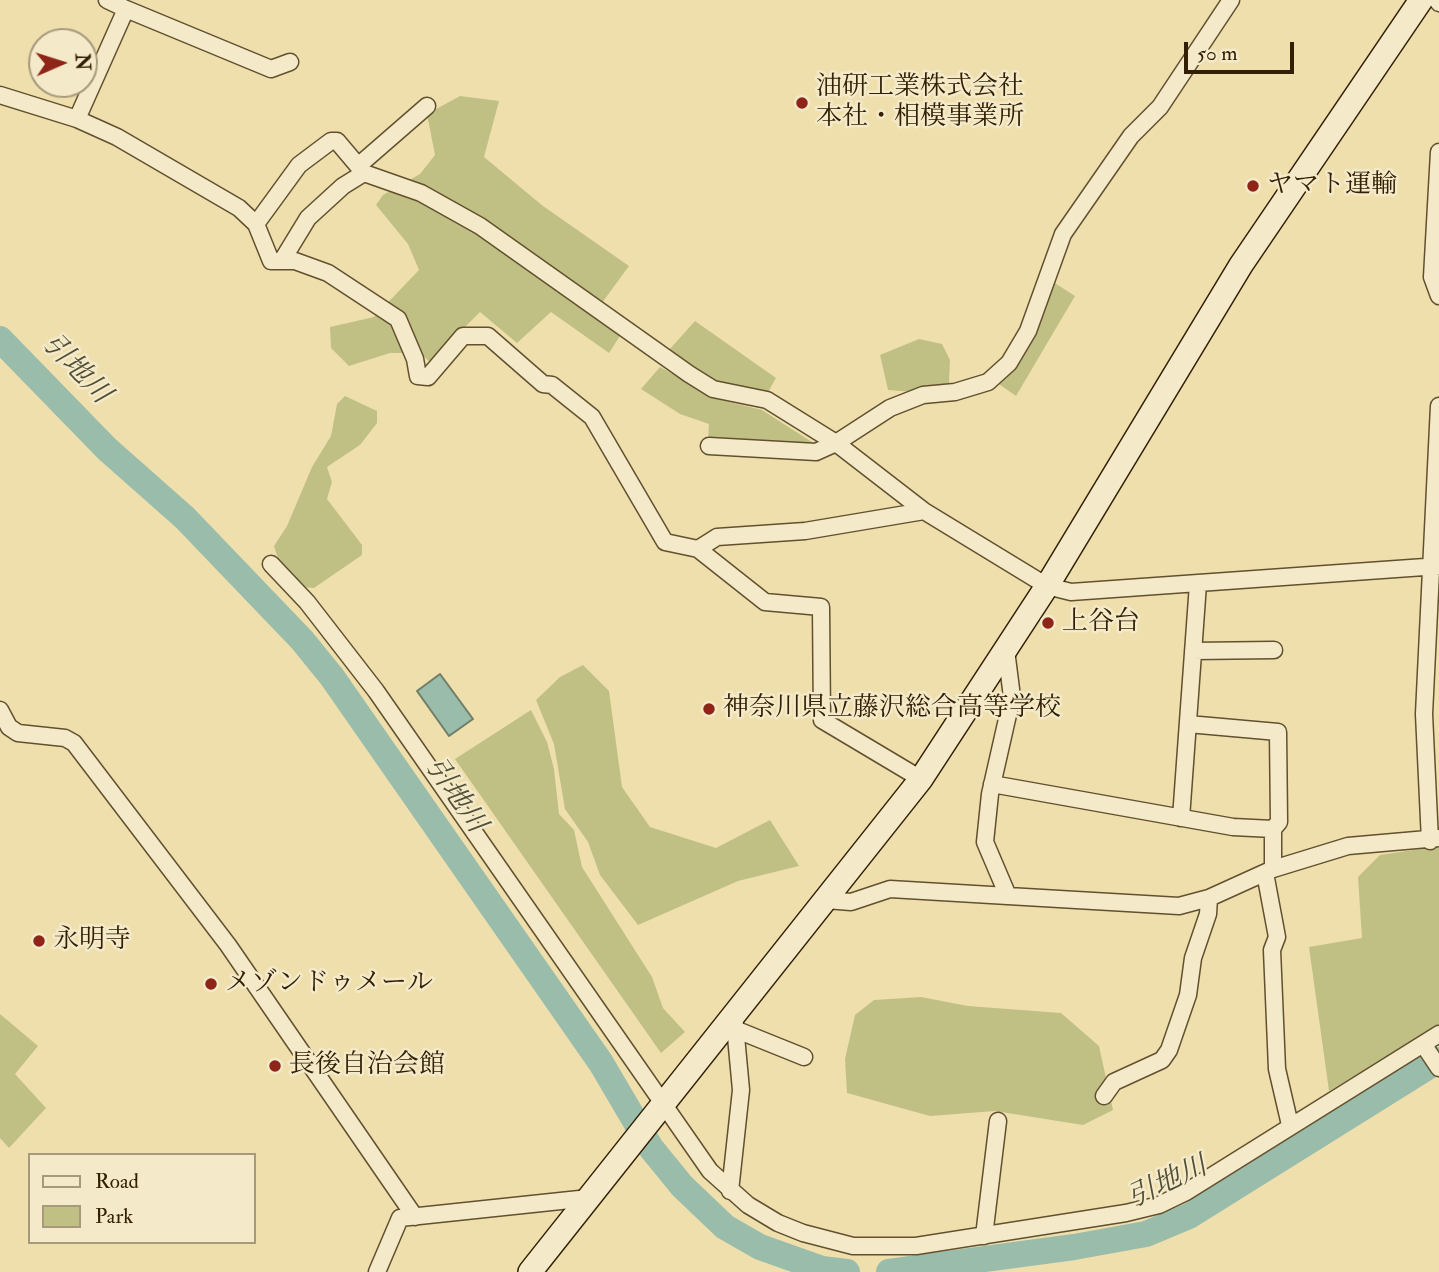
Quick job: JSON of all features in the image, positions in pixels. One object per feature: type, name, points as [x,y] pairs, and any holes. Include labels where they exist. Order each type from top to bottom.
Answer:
[{"type":"street","points":[[107,0],[271,69],[290,62]]},
{"type":"street","points":[[709,446],[816,452],[836,443],[890,408],[923,395],[955,392],[988,382],[1009,363],[1028,331],[1063,234],[1130,136],[1160,107],[1231,0]]},
{"type":"street","points":[[530,1272],[659,1108],[736,1023],[921,779],[1046,586],[1241,265],[1410,20],[1420,0]]},
{"type":"street","points":[[77,119],[126,9]]},
{"type":"street","points":[[0,94],[77,119],[117,137],[239,208],[256,224],[271,261],[283,259],[328,273],[398,319],[415,359],[418,376],[428,377],[463,335],[488,336],[542,384],[552,385],[592,417],[665,542],[698,549],[765,602],[821,607],[821,720],[921,779]]},
{"type":"street","points":[[283,259],[308,218],[427,106]]},
{"type":"street","points":[[256,224],[299,165],[331,141],[337,141],[361,169],[421,193],[480,226],[713,389],[766,400],[836,443],[924,511],[1046,586],[1070,592],[1434,566]]},
{"type":"street","points":[[1439,152],[1438,221],[1432,277],[1439,296]]},
{"type":"street","points":[[826,901],[850,902],[890,889],[1179,906],[1209,898],[1269,871],[1348,846],[1435,840],[1424,714],[1434,566],[1439,406]]},
{"type":"street","points":[[698,549],[717,537],[805,531],[924,511]]},
{"type":"street","points":[[271,564],[307,601],[376,691],[659,1108],[710,1171],[730,1191],[778,1223],[803,1233],[853,1246],[916,1246],[1126,1213],[1159,1205],[1186,1192],[1290,1125],[1425,1047],[1439,1034]]},
{"type":"street","points":[[1181,818],[1198,584]]},
{"type":"street","points":[[1006,650],[1012,697],[992,784],[985,842],[1008,896]]},
{"type":"street","points":[[1193,651],[1274,650]]},
{"type":"street","points":[[0,710],[9,727],[18,733],[65,738],[74,743],[230,949],[415,1217]]},
{"type":"street","points":[[1188,724],[1278,732],[1279,822],[1273,829],[1269,871],[1278,937],[1272,950],[1277,1069],[1290,1125]]},
{"type":"street","points":[[992,784],[1233,827],[1273,829]]},
{"type":"street","points":[[1104,1096],[1114,1082],[1163,1060],[1169,1051],[1188,995],[1193,958],[1208,914],[1209,898]]},
{"type":"street","points":[[736,1023],[804,1058]]},
{"type":"street","points":[[730,1191],[741,1090],[736,1023]]},
{"type":"street","points":[[1425,1047],[1439,1068]]},
{"type":"street","points":[[984,1236],[998,1121]]},
{"type":"street","points":[[377,1272],[400,1218],[589,1198]]},
{"type":"green space","points":[[460,96],[499,101],[484,157],[543,206],[629,266],[599,307],[625,328],[609,353],[551,312],[517,343],[480,312],[430,362],[420,353],[390,353],[349,366],[331,348],[330,327],[374,317],[419,270],[408,244],[376,205],[383,195],[420,174],[435,155],[427,114]]},
{"type":"green space","points":[[1050,280],[1075,296],[1016,396],[996,382]]},
{"type":"green space","points":[[695,321],[776,378],[767,394],[716,383],[669,350]]},
{"type":"green space","points":[[919,339],[942,344],[950,360],[949,383],[915,392],[888,390],[880,355]]},
{"type":"green space","points":[[660,367],[717,399],[762,410],[815,444],[708,440],[709,424],[680,414],[641,389]]},
{"type":"green space","points":[[345,396],[377,411],[377,423],[360,445],[327,467],[332,482],[327,499],[362,545],[362,555],[314,588],[302,587],[279,562],[274,546],[287,526],[312,467],[331,436],[337,404]]},
{"type":"green space","points":[[583,665],[609,691],[622,787],[650,827],[716,848],[770,820],[799,866],[738,881],[638,925],[600,875],[588,842],[565,809],[554,744],[536,700],[560,677]]},
{"type":"green space","points":[[531,710],[547,742],[554,769],[559,814],[574,830],[582,867],[652,977],[663,1008],[685,1032],[661,1053],[455,759]]},
{"type":"green space","points":[[1439,846],[1439,1025],[1329,1091],[1309,947],[1362,938],[1358,877],[1380,855]]},
{"type":"green space","points":[[921,997],[968,1006],[1061,1013],[1099,1046],[1113,1110],[1083,1125],[995,1111],[930,1116],[847,1093],[845,1059],[855,1015],[874,1000]]},
{"type":"green space","points":[[0,1014],[38,1046],[15,1074],[46,1108],[9,1148],[0,1138]]},
{"type":"shaded area","points":[[440,674],[473,719],[449,736],[417,691]]},
{"type":"waterway","name":"引地川","points":[[0,339],[107,449],[185,518],[302,640],[332,677],[601,1063],[651,1148],[682,1186],[725,1227],[760,1247],[822,1269],[847,1272]]},
{"type":"waterway","name":"引地川","points":[[889,1272],[1074,1247],[1146,1234],[1189,1216],[1439,1060]]},
{"type":"place","name":"油研工業株式会社 本社・相模事業所","points":[[802,103]]},
{"type":"place","name":"ヤマト運輸","points":[[1253,186]]},
{"type":"place","name":"上谷台","points":[[1048,623]]},
{"type":"place","name":"神奈川県立藤沢総合高等学校","points":[[709,709]]},
{"type":"place","name":"永明寺","points":[[39,941]]},
{"type":"place","name":"メゾンドゥメール","points":[[211,984]]},
{"type":"place","name":"長後自治会館","points":[[275,1066]]}]
